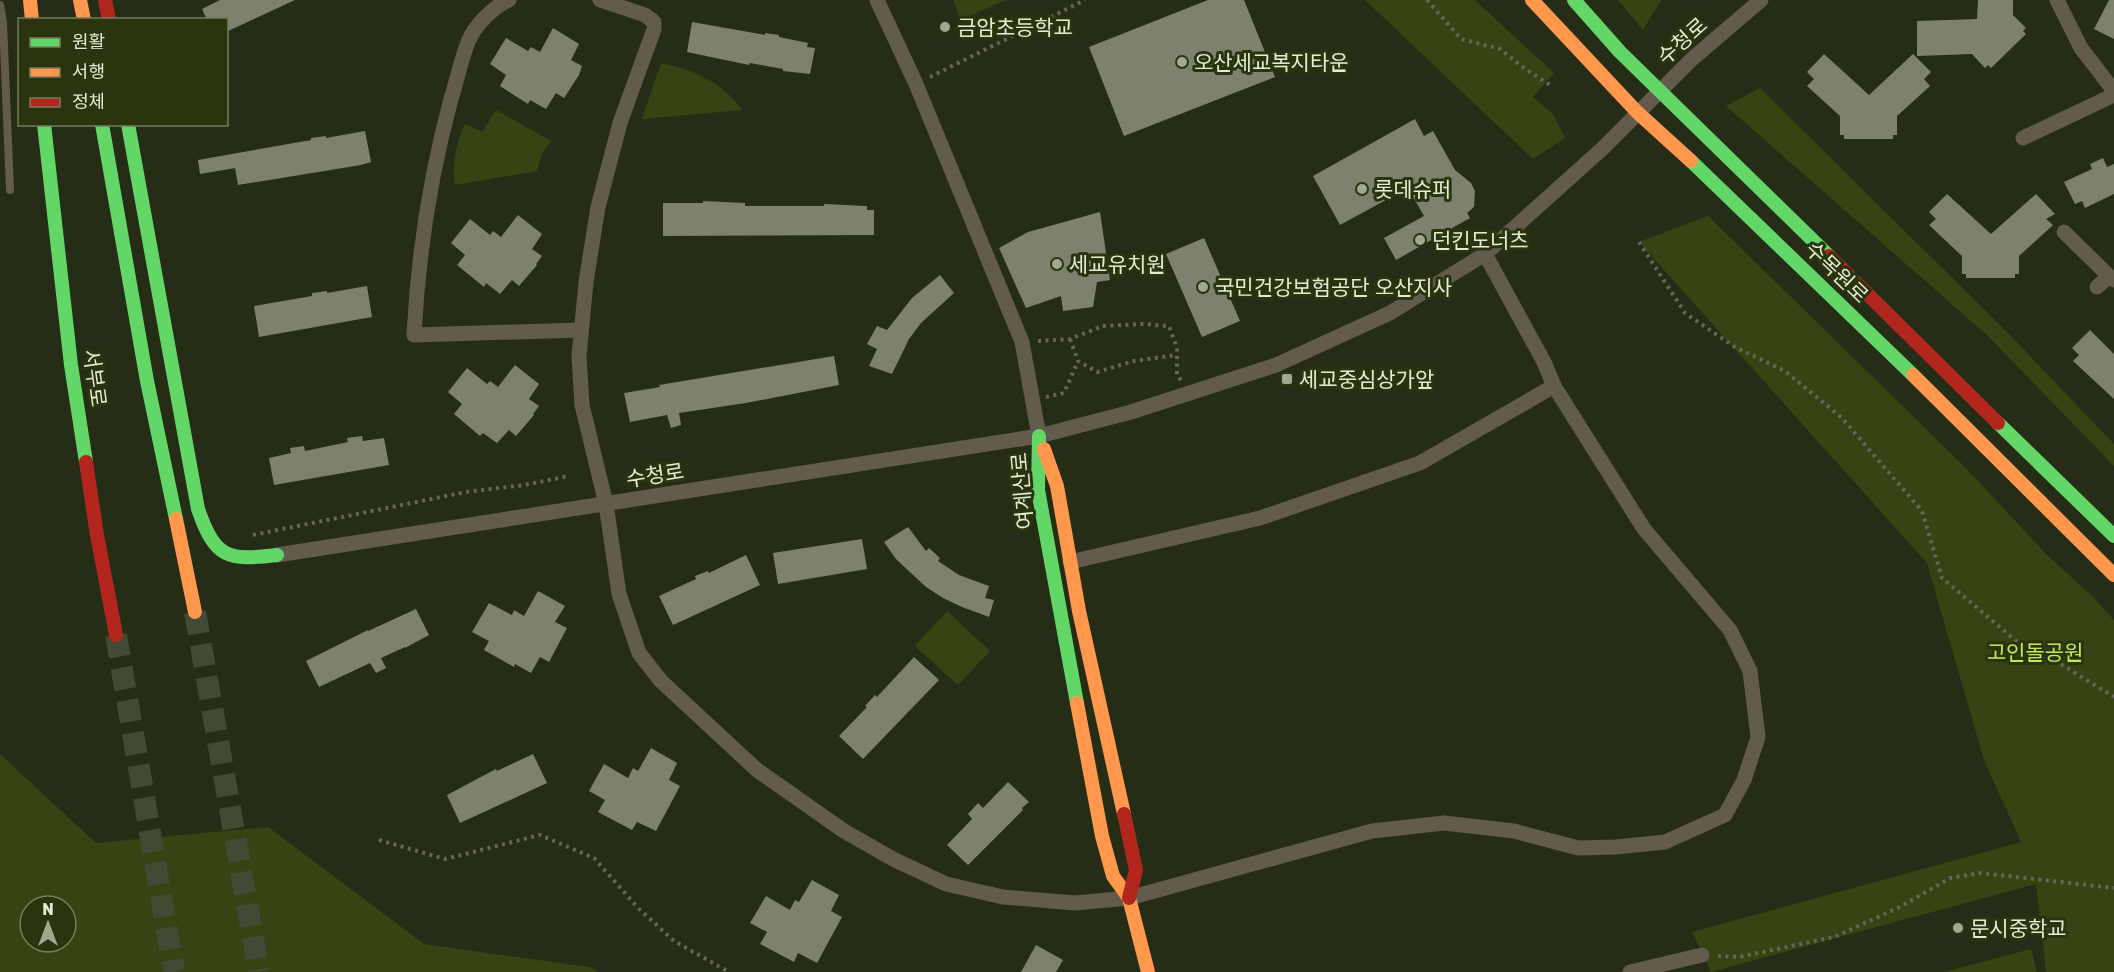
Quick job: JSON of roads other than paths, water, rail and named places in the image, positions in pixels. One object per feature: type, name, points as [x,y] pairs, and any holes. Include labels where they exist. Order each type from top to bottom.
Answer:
[{"type":"street","points":[[30,0],[32,18]]},
{"type":"street","points":[[80,0],[84,18]]},
{"type":"street","points":[[105,0],[109,18]]},
{"type":"street","points":[[509,0],[489,13],[469,40],[460,67],[440,142],[423,233],[416,286],[414,335],[580,330]]},
{"type":"street","points":[[600,0],[645,15],[654,22],[654,29],[620,123],[598,207],[580,330],[579,356],[582,405],[606,504],[619,594],[639,653],[661,681],[756,770],[844,831],[893,859],[946,884],[1003,897],[1074,903],[1129,898],[1372,831],[1444,823],[1514,831],[1578,848],[1616,847],[1665,842],[1725,815],[1744,780],[1758,737],[1749,671],[1730,630],[1644,529],[1554,386],[1545,362],[1485,254]]},
{"type":"street","points":[[877,0],[916,84],[1022,342],[1039,436]]},
{"type":"street","name":"수목원로","points":[[1532,0],[1637,112],[1935,396],[2114,575]]},
{"type":"street","name":"수목원로","points":[[1574,0],[1620,52],[2114,537]]},
{"type":"street","name":"수청로","points":[[277,555],[1039,436],[1131,412],[1276,364],[1390,313],[1485,254],[1602,149],[1692,59],[1761,0]]},
{"type":"street","points":[[2024,138],[2114,93],[2081,48],[2064,3]]},
{"type":"street","name":"서부로","points":[[44,126],[71,365],[97,535],[117,635]]},
{"type":"street","points":[[102,126],[147,381],[195,612]]},
{"type":"street","points":[[128,126],[198,509],[205,531],[218,549],[232,558],[250,559],[277,555]]},
{"type":"street","points":[[2064,231],[2112,278],[2097,287]]},
{"type":"street","points":[[1071,562],[1260,518],[1420,463],[1554,386]]},
{"type":"street","name":"여계산로","points":[[1039,436],[1057,486],[1079,611],[1136,870],[1129,898]]},
{"type":"street","name":"여계산로","points":[[1039,436],[1038,490],[1102,836],[1113,876],[1129,898],[1148,972]]},
{"type":"street","points":[[1630,972],[1702,955]]},
{"type":"lane","points":[[0,5],[3,22],[10,190]]},
{"type":"tunnel","points":[[195,612],[259,972]]},
{"type":"tunnel","points":[[116,635],[174,972]]},
{"type":"place","name":"금암초등학교","points":[[945,27]]},
{"type":"place","name":"오산세교복지타운","points":[[1182,62]]},
{"type":"place","name":"롯데슈퍼","points":[[1362,189]]},
{"type":"place","name":"던킨도너츠","points":[[1420,240]]},
{"type":"place","name":"세교유치원","points":[[1057,264]]},
{"type":"place","name":"국민건강보험공단 오산지사","points":[[1203,287]]},
{"type":"place","name":"세교중심상가앞","points":[[1287,379]]},
{"type":"place","name":"문시중학교","points":[[1958,928]]},
{"type":"park label","name":"고인돌공원","points":[[2035,652]]}]
